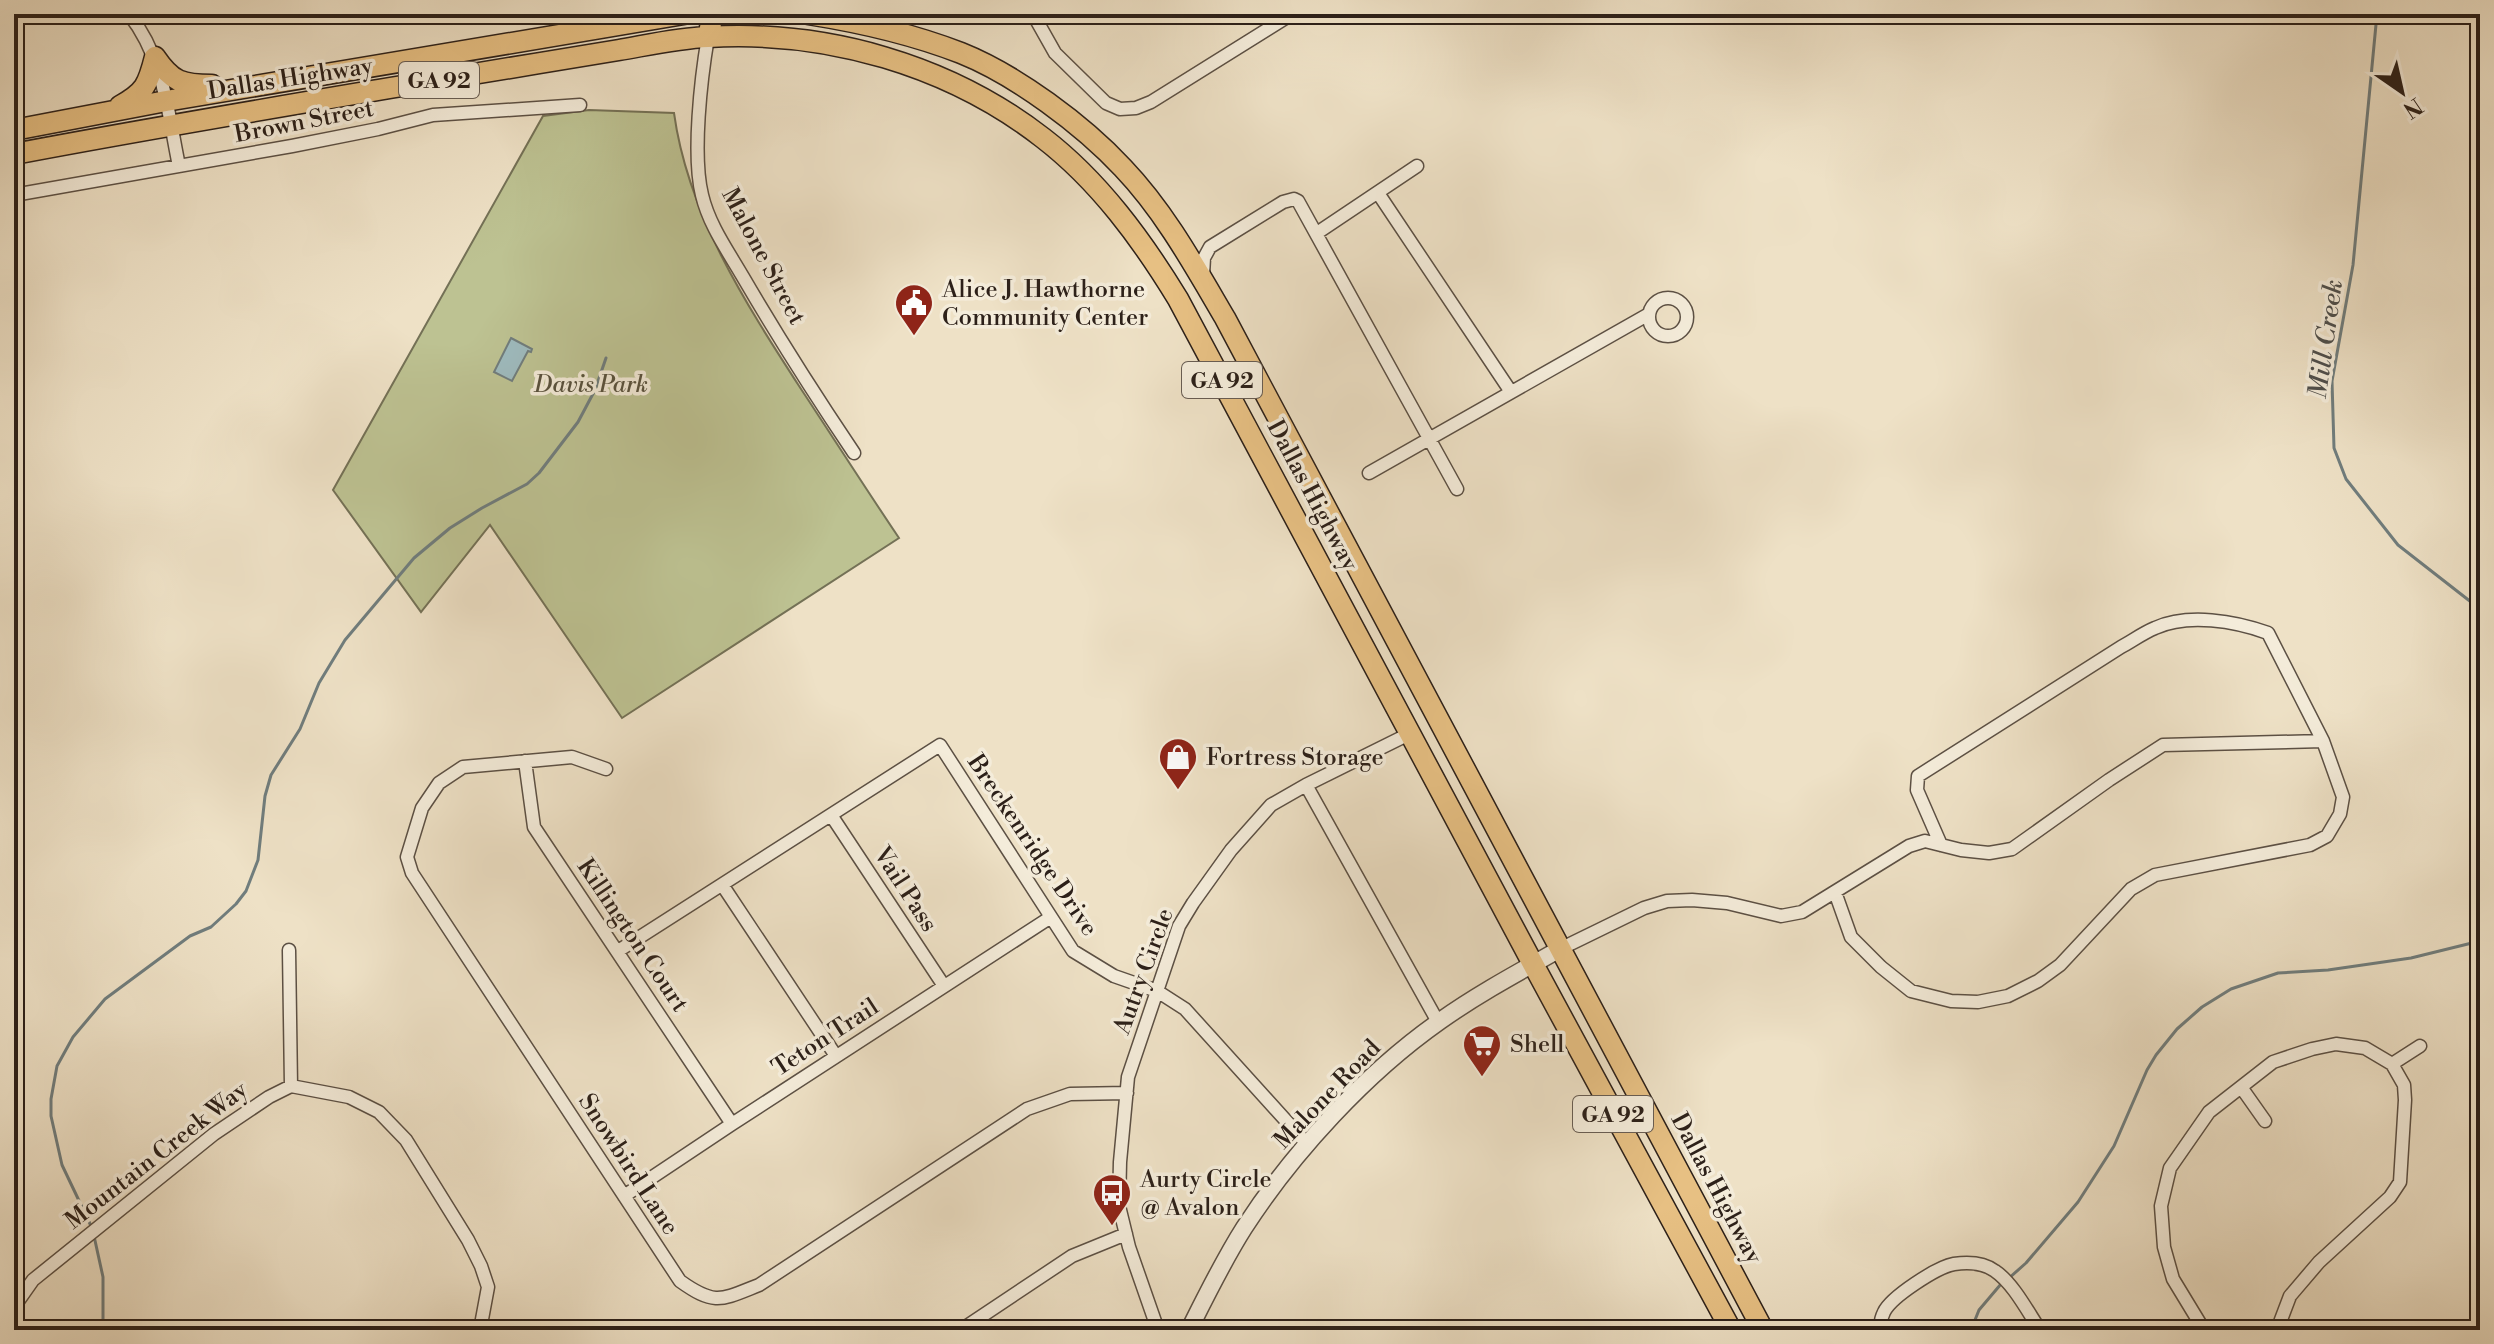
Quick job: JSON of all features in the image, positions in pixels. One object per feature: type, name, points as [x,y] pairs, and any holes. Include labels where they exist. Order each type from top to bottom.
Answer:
[{"type":"main road","name":"Dallas Highway","points":[[14,130],[166,101],[684,14]]},
{"type":"main road","name":"Malone Street","points":[[708,37],[713,14]]},
{"type":"main road","name":"Dallas Highway","points":[[808,14],[926,41],[963,54],[1020,86],[1069,119],[1123,168],[1177,239],[1233,332],[1763,1330]]},
{"type":"main road","name":"Dallas Highway","points":[[14,154],[170,125],[708,37],[810,41],[857,49],[946,80],[992,103],[1045,139],[1072,163],[1134,232],[1178,299],[1731,1330]]},
{"type":"main road","points":[[155,57],[172,77],[187,85],[264,85]]},
{"type":"main road","points":[[107,113],[142,92],[150,78],[155,57]]},
{"type":"street","points":[[129,14],[142,30],[155,57],[179,166]]},
{"type":"street","points":[[1033,14],[1055,53],[1106,103],[1120,109],[1136,108],[1151,102],[1292,14]]},
{"type":"street","name":"Malone Street","points":[[708,37],[698,157],[703,202],[715,230],[781,343],[854,453]]},
{"type":"street","name":"Brown Street","points":[[14,195],[378,129],[433,115],[580,105]]},
{"type":"street","points":[[1317,233],[1417,166]]},
{"type":"street","points":[[1378,193],[1511,392]]},
{"type":"street","points":[[1203,281],[1204,258],[1210,247],[1283,202],[1298,201],[1457,489]]},
{"type":"street","points":[[1177,239],[1189,246],[1210,247]]},
{"type":"street","points":[[1369,473],[1649,314]]},
{"type":"street","points":[[1835,892],[1851,937],[1911,991],[1951,1001],[1978,1002],[2008,996],[2038,981],[2060,965],[2131,889],[2155,875],[2310,845],[2327,836],[2340,814],[2343,797],[2323,741],[2268,633],[2209,621],[2178,621],[2156,628],[2121,647],[1918,776],[1917,790],[1941,845]]},
{"type":"street","name":"Autry Circle","points":[[1158,1330],[1119,1206],[1120,1162],[1128,1077],[1179,926],[1231,850],[1271,805],[1411,733]]},
{"type":"street","points":[[1560,949],[1644,908],[1667,901],[1727,903],[1781,916],[1802,912],[1909,846],[1925,841],[1989,853],[2012,849],[2163,745],[2323,741]]},
{"type":"street","name":"Breckenridge Drive","points":[[618,951],[940,745],[1073,951],[1114,976],[1157,991],[1185,1009],[1308,1145]]},
{"type":"street","name":"Snowbird Lane","points":[[606,769],[572,757],[463,767],[439,783],[422,808],[407,857],[412,873],[680,1281],[698,1294],[722,1299],[759,1285],[1027,1109],[1070,1094],[1127,1093]]},
{"type":"street","name":"Killington Court","points":[[525,761],[534,827],[732,1124]]},
{"type":"street","points":[[1306,785],[1438,1022]]},
{"type":"street","name":"Vail Pass","points":[[831,815],[944,986]]},
{"type":"street","points":[[723,886],[836,1056]]},
{"type":"street","name":"Teton Trail","points":[[624,1196],[1051,917]]},
{"type":"street","name":"Malone Road","points":[[1189,1330],[1245,1227],[1285,1172],[1338,1110],[1381,1068],[1438,1022],[1560,949]]},
{"type":"street","points":[[289,950],[291,1086],[349,1097],[379,1112],[406,1140],[481,1266],[488,1287],[480,1330]]},
{"type":"street","points":[[2204,1330],[2173,1279],[2164,1247],[2161,1206],[2170,1168],[2209,1112],[2273,1062],[2336,1044],[2365,1048],[2392,1064],[2404,1085],[2400,1182],[2390,1197],[2319,1262],[2290,1296],[2279,1325],[2269,1330]]},
{"type":"street","points":[[2392,1064],[2420,1046]]},
{"type":"street","name":"Mountain Creek Way","points":[[14,1307],[33,1280],[214,1134],[291,1086]]},
{"type":"street","points":[[2241,1087],[2265,1121]]},
{"type":"street","points":[[961,1330],[1072,1256],[1126,1234]]},
{"type":"street","points":[[1881,1330],[1884,1311],[1898,1297],[1950,1264],[1975,1263],[1996,1271],[2020,1298],[2040,1330]]},
{"type":"green space","name":"Davis Park","points":[[589,110],[674,113],[692,187],[740,291],[899,538],[622,718],[490,525],[421,612],[333,490],[543,116]]},
{"type":"water","points":[[511,338],[532,349],[512,381],[494,372]]},
{"type":"waterway","name":"Mill Creek","points":[[2377,14],[2353,265],[2332,381],[2334,448],[2346,479],[2398,545],[2480,609]]},
{"type":"waterway","points":[[92,1228],[62,1165],[51,1116],[57,1066],[73,1037],[105,999],[190,936],[211,927],[236,904],[246,891],[258,860],[265,796],[271,775],[300,729],[319,683],[345,640],[414,558],[450,528],[527,484],[539,473],[578,422],[595,390],[606,358]]},
{"type":"waterway","points":[[2008,1279],[2026,1263],[2078,1202],[2114,1146],[2156,1055],[2177,1029],[2202,1007],[2231,989],[2278,973],[2328,970],[2411,958],[2480,941]]},
{"type":"waterway","points":[[94,1236],[103,1277],[103,1330]]},
{"type":"waterway","points":[[1971,1330],[1979,1310],[2001,1284]]},
{"type":"place","name":"Alice J. Hawthorne Community Center","points":[[914,337]]},
{"type":"place","name":"Fortress Storage","points":[[1178,791]]},
{"type":"place","name":"Shell","points":[[1482,1078]]},
{"type":"place","name":"Aurty Circle @ Avalon","points":[[1112,1227]]}]
